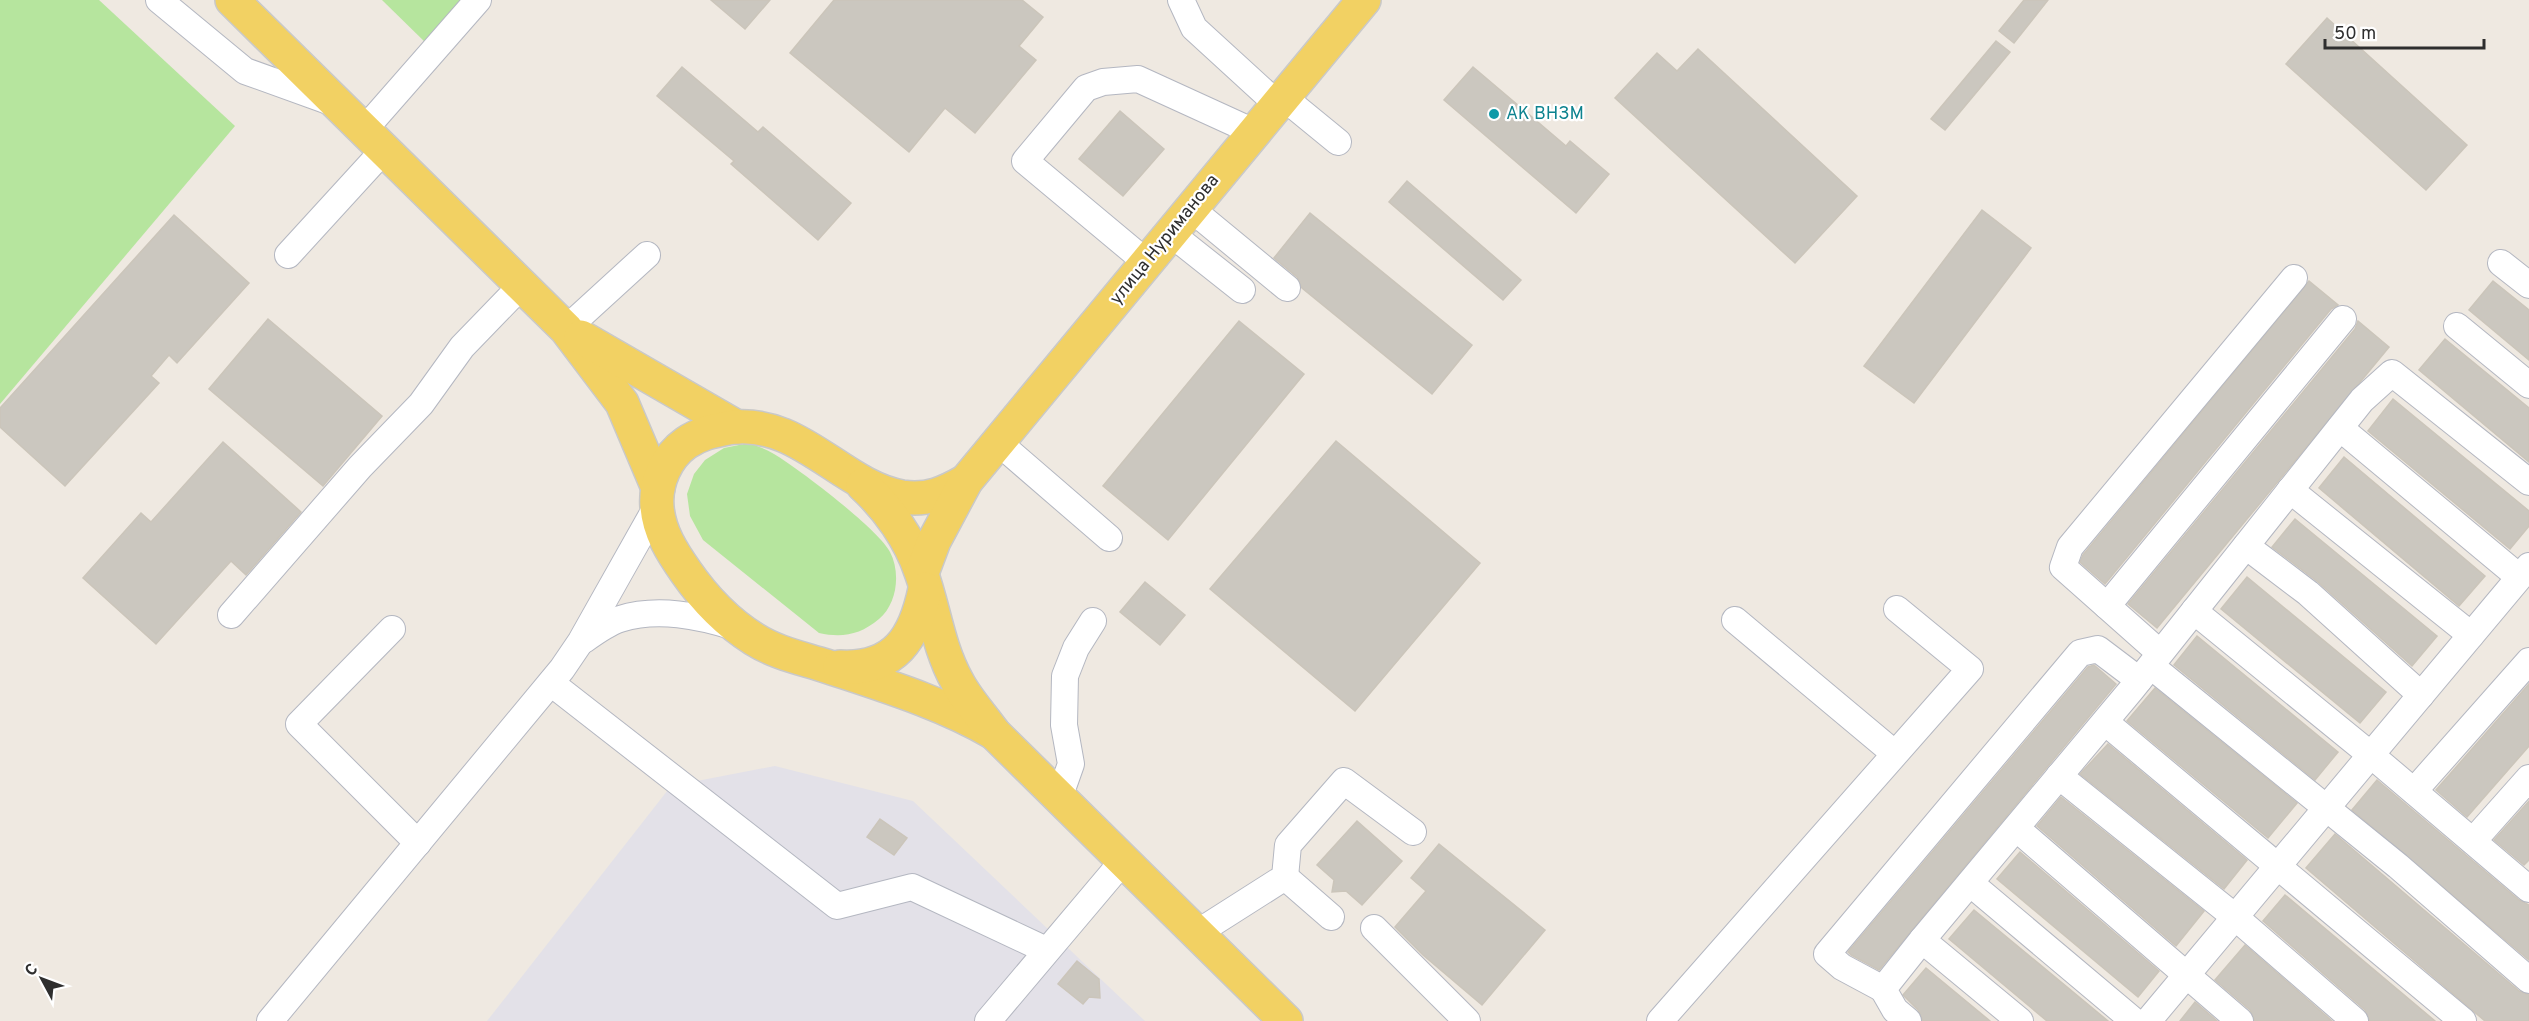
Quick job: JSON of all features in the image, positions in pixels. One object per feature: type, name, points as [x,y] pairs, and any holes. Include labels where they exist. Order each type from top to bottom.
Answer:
[{"type":"main road","points":[[232,0],[566,329],[622,403],[657,497],[661,527],[671,550],[705,596],[738,628],[774,650],[816,662],[966,717],[994,733]]},
{"type":"main road","name":"улица Нуриманова","points":[[966,481],[1364,0]]},
{"type":"main road","points":[[566,329],[737,427]]},
{"type":"main road","points":[[657,497],[666,465],[682,446],[709,431],[737,427],[758,428],[783,435],[818,452],[882,490],[900,497],[921,499],[942,495],[966,481]]},
{"type":"main road","points":[[850,473],[879,500],[892,517],[923,581],[935,626],[957,682],[994,733],[1286,1021]]},
{"type":"main road","points":[[816,662],[861,667],[881,662],[892,655],[913,627],[934,541],[966,481]]},
{"type":"street","points":[[159,0],[246,71],[338,104]]},
{"type":"street","points":[[288,255],[478,0]]},
{"type":"street","points":[[1181,0],[1194,28],[1280,101],[1338,142]]},
{"type":"street","points":[[1146,262],[1025,161],[1086,88],[1103,82],[1138,79],[1254,132]]},
{"type":"street","points":[[1190,208],[1287,288]]},
{"type":"street","points":[[1170,233],[1242,290]]},
{"type":"street","points":[[566,329],[647,255]]},
{"type":"street","points":[[2501,263],[2529,285]]},
{"type":"street","points":[[2294,278],[2070,547],[2063,567],[2107,606],[2150,666],[2397,866],[2529,980]]},
{"type":"street","points":[[231,615],[360,467],[421,404],[462,347],[522,285]]},
{"type":"street","points":[[2107,606],[2343,319]]},
{"type":"street","points":[[2457,326],[2529,385]]},
{"type":"street","points":[[1883,989],[2105,722],[2362,400],[2392,373],[2529,482]]},
{"type":"street","points":[[2148,1021],[2524,572],[2340,428]]},
{"type":"street","points":[[999,443],[1109,538]]},
{"type":"street","points":[[2290,490],[2471,635]]},
{"type":"street","points":[[270,1021],[551,683],[581,641],[657,497]]},
{"type":"street","points":[[2246,546],[2308,593],[2421,695]]},
{"type":"street","points":[[1660,1021],[1970,669],[1897,609]]},
{"type":"street","points":[[2194,611],[2371,755],[2529,888]]},
{"type":"street","points":[[581,641],[621,619],[650,614],[699,616],[738,628]]},
{"type":"street","points":[[1735,620],[1894,753]]},
{"type":"street","points":[[1059,798],[1071,764],[1064,725],[1065,676],[1076,648],[1093,621]]},
{"type":"street","points":[[392,629],[299,724],[418,843]]},
{"type":"street","points":[[1908,1021],[1895,1010],[1883,989],[1842,967],[1827,954],[2080,654],[2098,649],[2150,666]]},
{"type":"street","points":[[2414,791],[2529,661]]},
{"type":"street","points":[[551,683],[837,906],[912,887],[1046,950]]},
{"type":"street","points":[[2105,722],[2463,1021]]},
{"type":"street","points":[[2060,776],[2235,917],[2355,1021]]},
{"type":"street","points":[[2473,841],[2529,778]]},
{"type":"street","points":[[1285,877],[1288,845],[1344,781],[1413,832]]},
{"type":"street","points":[[2016,828],[2240,1021]]},
{"type":"street","points":[[988,1021],[1123,861]]},
{"type":"street","points":[[1285,877],[1331,918]]},
{"type":"street","points":[[1197,933],[1285,877]]},
{"type":"street","points":[[1970,883],[2134,1021]]},
{"type":"street","points":[[1374,928],[1467,1021]]},
{"type":"street","points":[[1922,940],[2020,1021]]},
{"type":"shaded area","points":[[775,766],[913,801],[1145,1021],[487,1021],[671,786]]},
{"type":"green space","points":[[0,0],[99,0],[235,126],[0,404]]},
{"type":"green space","points":[[382,0],[463,0],[429,46]]},
{"type":"green space","points":[[749,443],[774,454],[818,485],[870,529],[890,552],[896,578],[893,597],[885,613],[865,629],[843,635],[819,633],[703,540],[690,516],[687,494],[694,474],[705,460],[724,448]]},
{"type":"building","points":[[711,0],[770,0],[745,29]]},
{"type":"building","points":[[834,0],[1022,0],[1043,17],[1019,46],[1036,60],[975,133],[945,108],[909,152],[790,53]]},
{"type":"building","points":[[2024,0],[2048,0],[2014,43],[1999,31]]},
{"type":"building","points":[[2327,18],[2467,145],[2426,190],[2286,64]]},
{"type":"building","points":[[1996,41],[2010,52],[1945,130],[1931,119]]},
{"type":"building","points":[[1698,49],[1857,196],[1795,263],[1615,98],[1657,53],[1677,71]]},
{"type":"building","points":[[682,67],[758,132],[763,127],[851,203],[818,240],[731,164],[734,161],[657,96]]},
{"type":"building","points":[[1473,67],[1566,146],[1570,141],[1609,174],[1576,213],[1444,100]]},
{"type":"building","points":[[1120,111],[1164,149],[1123,196],[1079,159]]},
{"type":"building","points":[[1407,181],[1521,280],[1503,300],[1389,202]]},
{"type":"building","points":[[1982,210],[2031,248],[1914,403],[1864,366]]},
{"type":"building","points":[[1310,213],[1472,345],[1432,394],[1302,288],[1297,277],[1274,258]]},
{"type":"building","points":[[174,215],[249,283],[177,363],[169,355],[151,376],[159,383],[65,486],[0,427],[0,408]]},
{"type":"building","points":[[2309,281],[2338,305],[2331,309],[2105,584],[2080,562],[2083,555]]},
{"type":"building","points":[[2493,281],[2529,310],[2529,360],[2469,310]]},
{"type":"building","points":[[268,319],[382,416],[323,486],[209,389]]},
{"type":"building","points":[[1239,321],[1304,374],[1168,540],[1103,486]]},
{"type":"building","points":[[2358,321],[2389,347],[2157,628],[2128,604],[2355,329]]},
{"type":"building","points":[[2445,339],[2529,408],[2529,462],[2419,370]]},
{"type":"building","points":[[2393,399],[2529,511],[2529,526],[2510,549],[2368,431]]},
{"type":"building","points":[[1336,441],[1480,563],[1355,711],[1210,589]]},
{"type":"building","points":[[223,442],[301,512],[246,575],[231,561],[156,644],[83,578],[141,513],[151,522]]},
{"type":"building","points":[[2344,457],[2485,576],[2459,606],[2319,488]]},
{"type":"building","points":[[2295,519],[2437,636],[2412,666],[2318,582],[2272,547]]},
{"type":"building","points":[[2247,577],[2386,692],[2360,723],[2221,609]]},
{"type":"building","points":[[1145,582],[1185,615],[1160,645],[1120,612]]},
{"type":"building","points":[[2197,636],[2338,752],[2315,780],[2174,665]]},
{"type":"building","points":[[2094,665],[2116,684],[1879,970],[1851,955],[1848,952],[2088,667]]},
{"type":"building","points":[[2529,684],[2529,746],[2467,817],[2436,790]]},
{"type":"building","points":[[2155,688],[2297,803],[2268,838],[2127,721]]},
{"type":"building","points":[[2108,744],[2247,860],[2224,889],[2080,774]]},
{"type":"building","points":[[2377,780],[2519,900],[2529,905],[2529,960],[2352,810]]},
{"type":"building","points":[[2061,797],[2204,911],[2176,946],[2037,826]]},
{"type":"building","points":[[2529,801],[2529,860],[2524,865],[2494,840]]},
{"type":"building","points":[[880,819],[907,838],[894,855],[867,837]]},
{"type":"building","points":[[1357,821],[1402,861],[1362,905],[1346,891],[1332,892],[1334,880],[1317,865]]},
{"type":"building","points":[[2335,834],[2519,991],[2529,995],[2529,1021],[2485,1021],[2306,868]]},
{"type":"building","points":[[1439,844],[1545,930],[1482,1005],[1423,955],[1395,927],[1426,891],[1411,878]]},
{"type":"building","points":[[2020,852],[2159,971],[2138,997],[1997,879]]},
{"type":"building","points":[[2285,895],[2435,1021],[2370,1021],[2365,1010],[2263,921]]},
{"type":"building","points":[[1974,910],[2108,1021],[2047,1021],[1949,939]]},
{"type":"building","points":[[2245,945],[2332,1021],[2255,1021],[2250,1010],[2215,980]]},
{"type":"building","points":[[1077,961],[1099,979],[1100,998],[1089,997],[1083,1004],[1058,984]]},
{"type":"building","points":[[1926,968],[1990,1021],[1923,1021],[1918,1010],[1903,995]]},
{"type":"building","points":[[2195,1002],[2217,1021],[2180,1021]]},
{"type":"place","name":"АК ВНЗМ","points":[[1494,114]]}]
